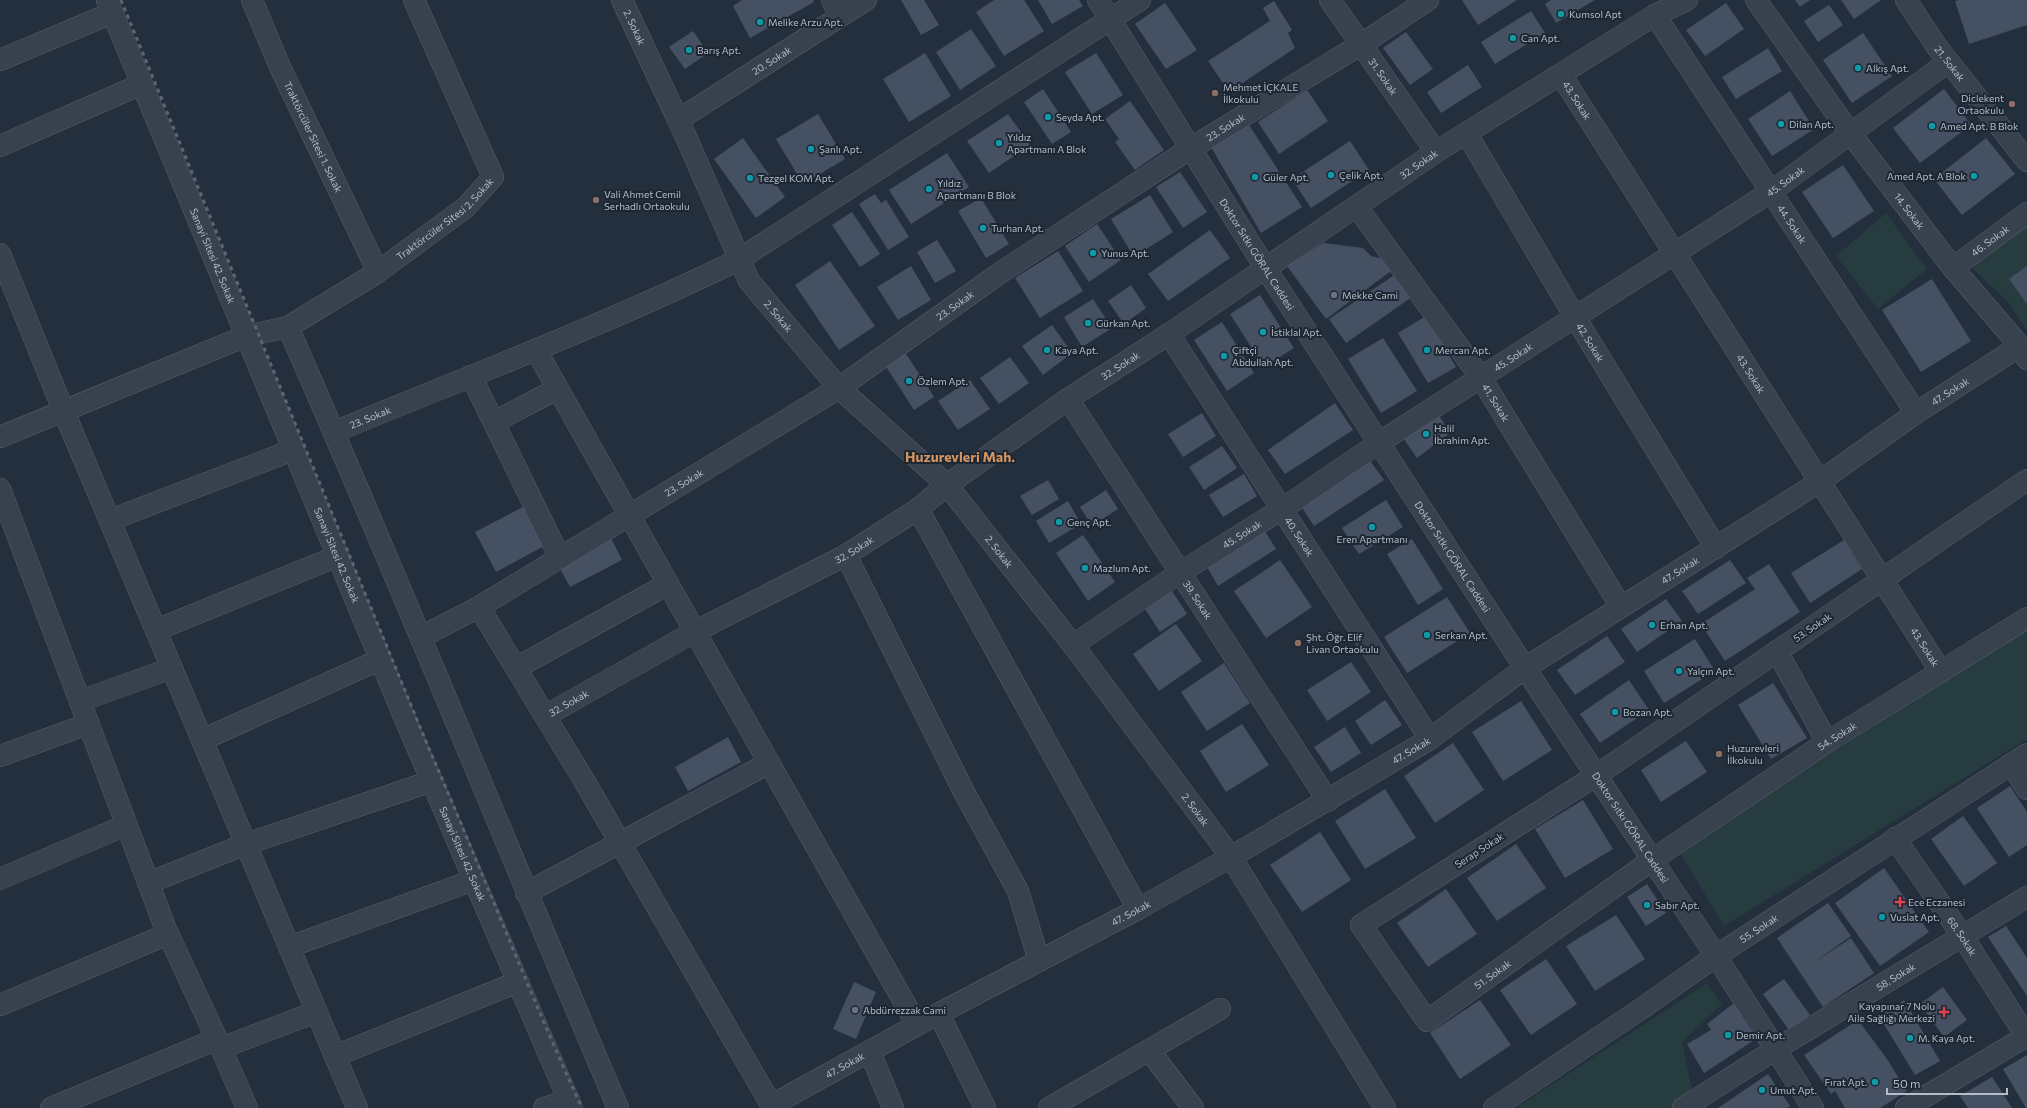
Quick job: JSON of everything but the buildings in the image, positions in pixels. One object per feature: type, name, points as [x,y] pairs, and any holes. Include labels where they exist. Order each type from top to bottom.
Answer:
[{"type":"street","name":"Traktörcüler Sitesi 1. Sokak","points":[[252,0],[280,67],[378,272]]},
{"type":"street","name":"Traktörcüler Sitesi 2. Sokak","points":[[0,437],[246,336],[288,327],[378,272],[466,207],[493,176],[414,0]]},
{"type":"street","name":"2. Sokak","points":[[622,0],[678,120],[738,260],[749,281],[839,388],[947,485],[1073,645],[1231,857],[1385,1108]]},
{"type":"street","name":"20. Sokak","points":[[678,120],[836,8],[866,0]]},
{"type":"street","name":"Doktor Sıtkı GÖRAL Caddesi","points":[[1098,0],[1266,269],[1380,442],[1525,668],[1716,956],[1813,1108]]},
{"type":"street","name":"23. Sokak","points":[[334,432],[674,292],[738,260],[1140,0]]},
{"type":"street","name":"31. Sokak","points":[[1330,0],[1436,152]]},
{"type":"street","name":"23. Sokak","points":[[421,637],[479,607],[839,388],[1000,273],[1190,148],[1360,45],[1428,0]]},
{"type":"street","name":"32. Sokak","points":[[545,716],[694,632],[846,555],[918,509],[947,485],[1068,399],[1266,269],[1436,152],[1655,15],[1688,0]]},
{"type":"street","name":"14. Sokak","points":[[1756,0],[1850,133],[1953,268],[2024,352]]},
{"type":"street","name":"21. Sokak","points":[[1906,0],[1948,62],[2027,161]]},
{"type":"street","points":[[0,60],[110,7]]},
{"type":"street","name":"Sanayi Sitesi 42. Sokak","points":[[110,7],[381,662],[571,1104]]},
{"type":"street","name":"44. Sokak","points":[[1655,15],[1772,191],[1916,413]]},
{"type":"street","name":"45. Sokak","points":[[1073,645],[1181,572],[1282,509],[1380,442],[1772,191],[1948,62]]},
{"type":"street","name":"43. Sokak","points":[[1561,75],[1941,672]]},
{"type":"street","points":[[0,146],[142,84]]},
{"type":"street","name":"42. Sokak","points":[[1467,134],[1575,317],[1716,548]]},
{"type":"street","name":"41. Sokak","points":[[1357,207],[1481,378],[1621,607]]},
{"type":"street","name":"46. Sokak","points":[[1953,268],[2027,213]]},
{"type":"street","points":[[0,254],[64,412],[356,1108]]},
{"type":"street","points":[[288,327],[421,637],[526,893],[618,1108]]},
{"type":"street","name":"40. Sokak","points":[[1169,334],[1430,739]]},
{"type":"street","points":[[536,350],[917,1025]]},
{"type":"street","name":"47. Sokak","points":[[772,1107],[917,1025],[1138,909],[1328,801],[1430,739],[1525,668],[1819,482],[1916,413],[2024,352]]},
{"type":"street","points":[[471,376],[560,558]]},
{"type":"street","points":[[494,422],[558,389]]},
{"type":"street","name":"39. Sokak","points":[[1068,399],[1328,801]]},
{"type":"street","points":[[110,520],[280,455],[293,448]]},
{"type":"street","name":"53. Sokak","points":[[1597,775],[2027,480]]},
{"type":"street","points":[[0,489],[168,934],[219,1043],[247,1108]]},
{"type":"street","points":[[918,509],[1138,909]]},
{"type":"street","points":[[846,555],[964,792],[1018,891],[1039,961]]},
{"type":"street","points":[[156,630],[338,556]]},
{"type":"street","points":[[516,668],[668,584]]},
{"type":"street","points":[[479,607],[620,843],[772,1107]]},
{"type":"street","name":"54. Sokak","points":[[1652,860],[1814,753],[1827,742],[2027,618]]},
{"type":"street","points":[[1777,651],[1827,742]]},
{"type":"street","points":[[202,740],[368,665],[381,662]]},
{"type":"street","points":[[80,701],[172,668]]},
{"type":"street","points":[[0,756],[88,724]]},
{"type":"street","points":[[2019,759],[2027,789]]},
{"type":"street","name":"55. Sokak","points":[[1494,1108],[1638,1011],[1716,956],[1895,838],[2019,759]]},
{"type":"street","points":[[526,893],[769,763]]},
{"type":"street","name":"Serap Sokak","points":[[1361,925],[1597,775]]},
{"type":"street","points":[[148,883],[246,844],[432,781]]},
{"type":"street","points":[[0,879],[126,825]]},
{"type":"street","name":"68. Sokak","points":[[1895,838],[1963,937],[2027,1036]]},
{"type":"street","name":"51. Sokak","points":[[1361,925],[1427,1021],[1652,860]]},
{"type":"street","points":[[289,948],[474,880]]},
{"type":"street","name":"58. Sokak","points":[[1683,1108],[1776,1049],[2027,897]]},
{"type":"street","points":[[0,1004],[168,934]]},
{"type":"street","points":[[335,1056],[518,982]]},
{"type":"street","points":[[1049,1108],[1220,1009]]},
{"type":"street","points":[[51,1108],[219,1043],[316,1012]]},
{"type":"street","points":[[939,1014],[986,1108]]},
{"type":"street","points":[[1906,1108],[2027,1036]]},
{"type":"street","points":[[1149,1050],[1194,1108]]},
{"type":"street","points":[[870,1052],[893,1108]]},
{"type":"street","points":[[544,1108],[571,1104]]},
{"type":"green space","points":[[1886,213],[1927,269],[1878,309],[1836,256]]},
{"type":"green space","points":[[2027,222],[2027,330],[2007,301],[1973,269],[1975,257]]},
{"type":"green space","points":[[2027,629],[2027,739],[1724,926],[1678,849]]},
{"type":"green space","points":[[1707,983],[1722,1004],[1682,1042],[1693,1094],[1670,1108],[1516,1108]]},
{"type":"railway","points":[[121,0],[427,744],[542,1018],[582,1108]]},
{"type":"place","name":"Kumsol Apt","points":[[1561,14]]},
{"type":"place","name":"Melike Arzu Apt.","points":[[760,22]]},
{"type":"place","name":"Can Apt.","points":[[1513,38]]},
{"type":"place","name":"Barış Apt.","points":[[689,50]]},
{"type":"place","name":"Alkış Apt.","points":[[1858,68]]},
{"type":"place","name":"Mehmet İÇKALE İlkokulu","points":[[1215,93]]},
{"type":"place","name":"Diclekent Ortaokulu","points":[[2012,104]]},
{"type":"place","name":"Seyda Apt.","points":[[1048,117]]},
{"type":"place","name":"Dilan Apt.","points":[[1781,124]]},
{"type":"place","name":"Amed Apt. B Blok","points":[[1932,126]]},
{"type":"place","name":"Yıldız Apartmanı A Blok","points":[[999,143]]},
{"type":"place","name":"Şanlı Apt.","points":[[811,149]]},
{"type":"place","name":"Çelik Apt.","points":[[1331,175]]},
{"type":"place","name":"Amed Apt. A Blok","points":[[1974,176]]},
{"type":"place","name":"Güler Apt.","points":[[1255,177]]},
{"type":"place","name":"Tezgel KOM Apt.","points":[[750,178]]},
{"type":"place","name":"Yıldız Apartmanı B Blok","points":[[929,189]]},
{"type":"place","name":"Vali Ahmet Cemil Serhadlı Ortaokulu","points":[[596,200]]},
{"type":"place","name":"Turhan Apt.","points":[[983,228]]},
{"type":"place","name":"Yunus Apt.","points":[[1093,253]]},
{"type":"place","name":"Mekke Cami","points":[[1334,295]]},
{"type":"place","name":"Gürkan Apt.","points":[[1088,323]]},
{"type":"place","name":"İstiklal Apt.","points":[[1263,332]]},
{"type":"place","name":"Kaya Apt.","points":[[1047,350]]},
{"type":"place","name":"Mercan Apt.","points":[[1427,350]]},
{"type":"place","name":"Çiftçi Abdullah Apt.","points":[[1224,356]]},
{"type":"place","name":"Özlem Apt.","points":[[909,381]]},
{"type":"place","name":"Halil İbrahim Apt.","points":[[1426,434]]},
{"type":"place","name":"Genç Apt.","points":[[1059,522]]},
{"type":"place","name":"Eren Apartmanı","points":[[1372,527]]},
{"type":"place","name":"Mazlum Apt.","points":[[1085,568]]},
{"type":"place","name":"Erhan Apt.","points":[[1652,625]]},
{"type":"place","name":"Serkan Apt.","points":[[1427,635]]},
{"type":"place","name":"Şht. Öğr. Elif Livan Ortaokulu","points":[[1298,643]]},
{"type":"place","name":"Yalçın Apt.","points":[[1679,671]]},
{"type":"place","name":"Bozan Apt.","points":[[1615,712]]},
{"type":"place","name":"Huzurevleri İlkokulu","points":[[1719,754]]},
{"type":"place","name":"Ece Eczanesi","points":[[1900,902]]},
{"type":"place","name":"Sabır Apt.","points":[[1647,905]]},
{"type":"place","name":"Vuslat Apt.","points":[[1882,917]]},
{"type":"place","name":"Abdürrezzak Cami","points":[[855,1010]]},
{"type":"place","name":"Kayapınar 7 Nolu Aile Sağlığı Merkezi","points":[[1944,1012]]},
{"type":"place","name":"Demir Apt.","points":[[1728,1035]]},
{"type":"place","name":"M. Kaya Apt.","points":[[1910,1038]]},
{"type":"place","name":"Fırat Apt.","points":[[1875,1082]]},
{"type":"place","name":"Umut Apt.","points":[[1762,1090]]},
{"type":"district","name":"Huzurevleri Mah.","points":[[960,457]]}]
